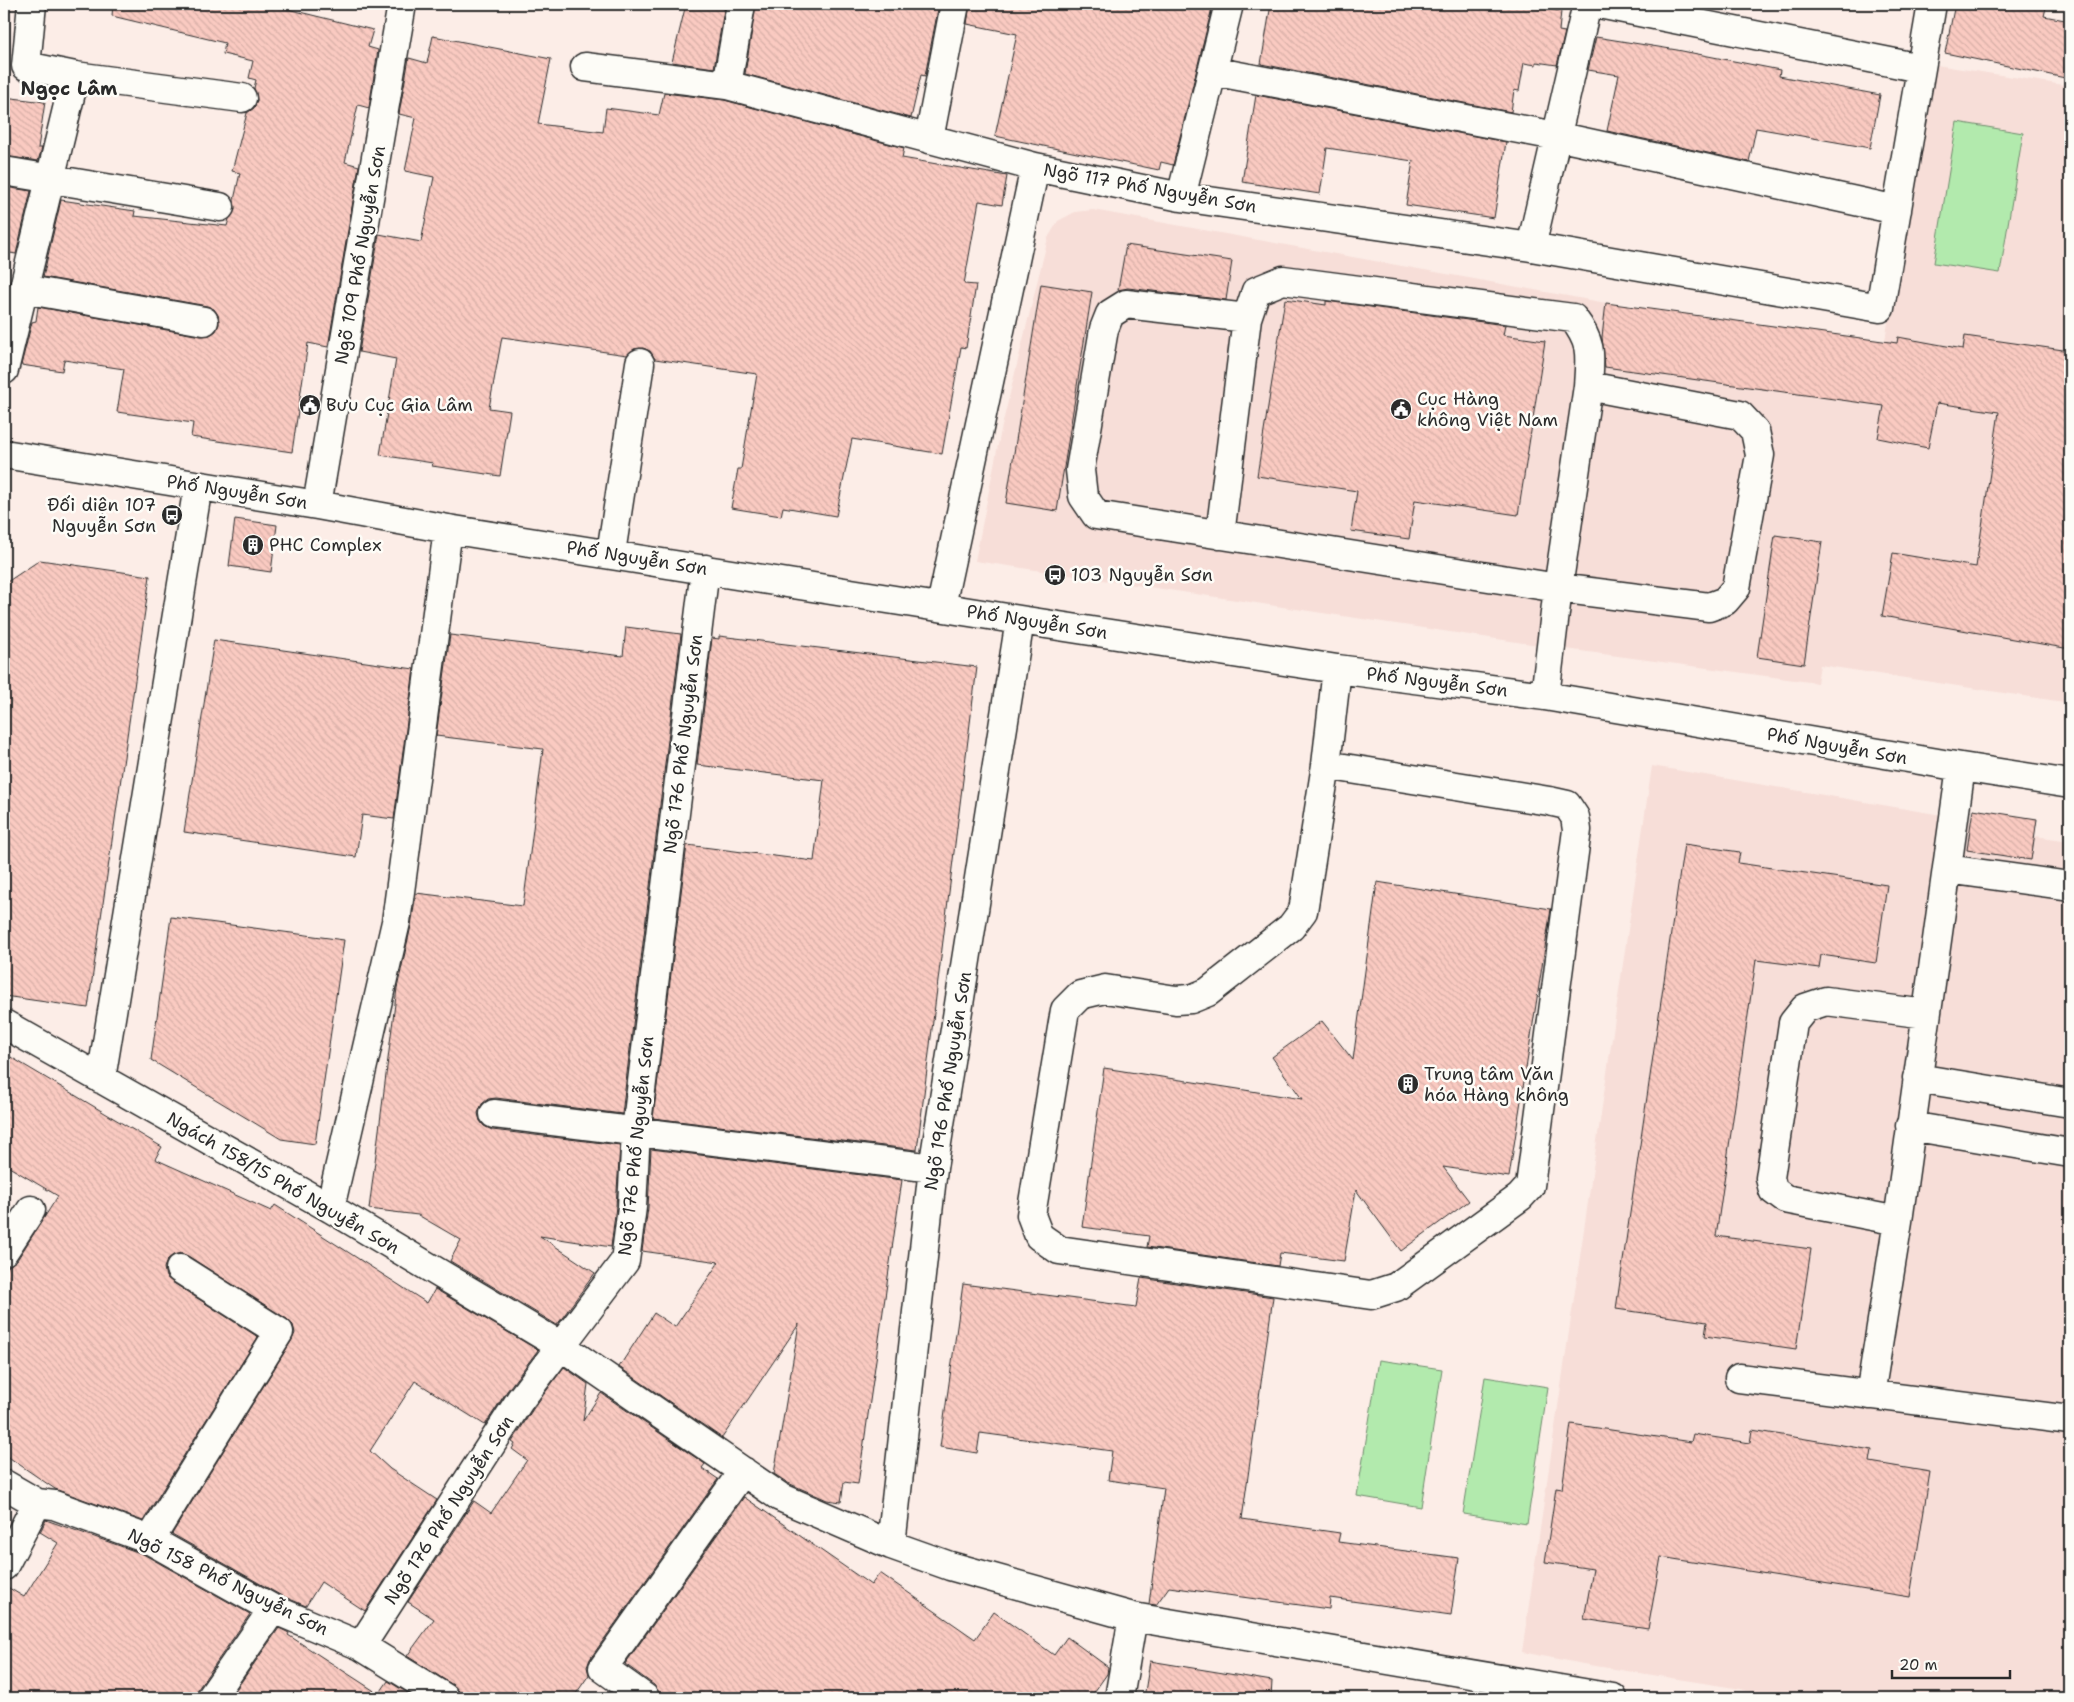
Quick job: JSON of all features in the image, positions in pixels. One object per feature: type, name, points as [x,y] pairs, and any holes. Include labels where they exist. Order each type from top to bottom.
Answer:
[{"type":"street","points":[[32,4],[26,66],[75,76],[242,98]]},
{"type":"street","name":"Ngõ 109 Phố Nguyễn Sơn","points":[[317,505],[402,4]]},
{"type":"street","points":[[727,85],[741,4]]},
{"type":"street","points":[[929,139],[955,4]]},
{"type":"street","points":[[1181,197],[1229,4]]},
{"type":"street","points":[[1531,247],[1587,4]]},
{"type":"street","points":[[1599,4],[1920,68]]},
{"type":"street","points":[[1212,71],[1556,136],[1896,210],[1932,4]]},
{"type":"street","points":[[585,66],[727,85],[1035,167]]},
{"type":"street","points":[[4,370],[75,76]]},
{"type":"street","name":"Ngõ 117 Phố Nguyễn Sơn","points":[[941,606],[1035,167],[1181,197],[1531,247],[1880,308],[1896,210]]},
{"type":"street","points":[[4,171],[220,207]]},
{"type":"street","points":[[1220,535],[1247,318],[1256,291],[1283,280],[1573,318],[1585,334],[1590,356],[1588,386],[1558,588],[1545,696]]},
{"type":"street","points":[[23,289],[204,321]]},
{"type":"street","points":[[1247,318],[1126,304],[1110,314],[1104,329],[1080,470],[1083,496],[1096,515],[1558,588],[1709,607],[1725,601],[1736,588],[1760,456],[1755,430],[1740,415],[1588,386]]},
{"type":"street","points":[[611,553],[640,363]]},
{"type":"street","name":"Phố Nguyễn Sơn","points":[[4,454],[317,505],[448,529],[611,553],[1020,620],[1336,669],[1545,696],[1961,768],[2070,784]]},
{"type":"street","points":[[101,1080],[198,486]]},
{"type":"street","points":[[330,1208],[396,922],[448,529]]},
{"type":"street","name":"Ngõ 176 Phố Nguyễn Sơn","points":[[361,1646],[520,1400],[625,1261],[632,1207],[636,1131],[705,569]]},
{"type":"street","name":"Ngõ 196 Phố Nguyễn Sơn","points":[[891,1545],[933,1168],[1020,620]]},
{"type":"street","points":[[1326,765],[1549,801],[1568,805],[1575,817],[1577,830],[1530,1186],[1520,1197],[1396,1287],[1371,1295],[1059,1250],[1039,1236],[1031,1216],[1065,1010],[1080,995],[1104,989],[1176,1000],[1191,999],[1208,992],[1291,927],[1303,911],[1326,765],[1336,669]]},
{"type":"street","points":[[1870,1395],[1898,1221],[1961,768]]},
{"type":"street","points":[[1947,869],[2070,886]]},
{"type":"street","points":[[1898,1221],[1785,1199],[1773,1190],[1770,1178],[1793,1023],[1805,1008],[1826,1001],[1926,1014]]},
{"type":"street","name":"Ngách 158/15 Phố Nguyễn Sơn","points":[[4,1024],[330,1208],[561,1346],[780,1497],[891,1545],[950,1566],[1133,1617],[1613,1698]]},
{"type":"street","points":[[1917,1078],[2070,1103]]},
{"type":"street","points":[[494,1114],[933,1168]]},
{"type":"street","points":[[1910,1126],[2070,1153]]},
{"type":"street","points":[[4,1251],[30,1210]]},
{"type":"street","points":[[150,1540],[279,1332],[180,1269]]},
{"type":"street","points":[[1739,1378],[2070,1420]]},
{"type":"street","points":[[645,1698],[603,1668],[743,1471]]},
{"type":"street","name":"Ngõ 158 Phố Nguyễn Sơn","points":[[4,1484],[37,1503],[54,1505],[150,1540],[273,1608],[361,1646],[445,1698]]},
{"type":"street","points":[[4,1566],[37,1503]]},
{"type":"street","points":[[211,1698],[273,1608]]},
{"type":"street","points":[[1119,1698],[1133,1617]]},
{"type":"shaded area","points":[[1930,64],[2070,86],[2070,703],[1820,665],[1817,683],[1551,647],[975,561],[1001,430],[1048,238],[1058,221],[1075,212],[1093,210],[1606,303],[1885,341]]},
{"type":"shaded area","points":[[1652,766],[1971,820],[1973,809],[2037,819],[2035,836],[2070,841],[2070,1698],[1767,1698],[1741,1689],[1583,1664],[1522,1652]]},
{"type":"green space","points":[[1957,122],[2023,133],[2000,273],[1934,263]]},
{"type":"green space","points":[[1379,1360],[1442,1369],[1421,1507],[1357,1496]]},
{"type":"green space","points":[[1485,1377],[1548,1387],[1527,1524],[1463,1514]]},
{"type":"building","points":[[113,4],[267,4],[373,30],[368,47],[378,50],[369,108],[358,105],[345,162],[359,166],[328,347],[308,343],[292,452],[191,437],[193,423],[117,412],[124,369],[64,360],[62,371],[21,365],[32,322],[36,321],[38,307],[201,336],[210,335],[216,331],[219,324],[218,315],[214,309],[207,306],[43,277],[61,200],[135,211],[134,216],[227,226],[235,210],[234,200],[240,173],[232,171],[247,113],[254,108],[257,100],[254,88],[256,80],[249,78],[253,61],[223,54],[225,43],[112,16]]},
{"type":"building","points":[[686,4],[725,4],[714,68],[672,62]]},
{"type":"building","points":[[756,4],[939,4],[925,76],[921,75],[911,118],[745,74]]},
{"type":"building","points":[[970,4],[1213,4],[1173,165],[1161,162],[1159,170],[995,136],[1017,34],[967,24]]},
{"type":"building","points":[[1271,4],[1507,4],[1561,11],[1559,31],[1565,32],[1557,65],[1536,62],[1536,65],[1524,63],[1519,91],[1514,90],[1511,112],[1261,64]]},
{"type":"building","points":[[1955,4],[2047,4],[2044,16],[2070,21],[2070,79],[1945,53]]},
{"type":"building","points":[[433,36],[551,59],[538,124],[603,132],[606,108],[659,115],[664,93],[724,100],[904,148],[902,158],[1007,176],[1002,205],[979,201],[964,284],[976,285],[966,348],[961,347],[942,454],[852,439],[836,516],[783,507],[781,516],[731,508],[738,469],[741,469],[757,374],[655,359],[650,351],[643,348],[634,349],[627,355],[502,337],[489,408],[510,411],[500,476],[432,466],[433,463],[380,455],[396,359],[359,352],[379,234],[421,242],[434,177],[405,171],[416,118],[399,114],[409,58],[427,63]]},
{"type":"building","points":[[1596,37],[1677,50],[1780,70],[1779,76],[1880,95],[1870,148],[1756,128],[1749,162],[1607,131],[1619,75],[1588,70]]},
{"type":"building","points":[[1256,95],[1506,142],[1494,218],[1406,205],[1413,161],[1327,148],[1320,194],[1242,182]]},
{"type":"building","points":[[4,97],[45,102],[38,148],[42,148],[38,161],[4,156]]},
{"type":"building","points":[[4,187],[31,191],[16,254],[4,252]]},
{"type":"building","points":[[1126,245],[1232,261],[1226,300],[1128,288],[1118,290]]},
{"type":"building","points":[[1041,284],[1092,292],[1057,511],[1006,503]]},
{"type":"building","name":"Cục Hàng không Việt Nam","points":[[1285,299],[1326,305],[1326,301],[1505,325],[1503,335],[1545,341],[1518,515],[1415,500],[1409,539],[1351,531],[1357,491],[1257,476]]},
{"type":"building","points":[[1606,303],[1897,343],[1898,337],[1963,349],[1965,336],[2070,351],[2070,649],[1882,616],[1893,553],[1976,567],[1999,412],[1937,403],[1928,448],[1878,438],[1884,406],[1605,367],[1602,337]]},
{"type":"building","name":"PHC Complex","points":[[235,519],[277,525],[271,572],[229,566]]},
{"type":"building","points":[[1775,535],[1822,542],[1804,664],[1757,657]]},
{"type":"building","points":[[40,560],[150,576],[88,1008],[4,996],[4,584]]},
{"type":"building","points":[[626,627],[681,634],[622,1114],[496,1098],[488,1099],[482,1104],[478,1113],[480,1121],[484,1126],[492,1130],[620,1145],[611,1247],[540,1236],[595,1273],[557,1325],[450,1261],[461,1240],[418,1215],[369,1209],[397,988],[411,926],[416,893],[523,906],[543,749],[436,736],[450,635],[623,656]]},
{"type":"building","points":[[719,636],[977,667],[917,1150],[653,1118],[687,845],[814,861],[824,780],[697,765],[712,638],[719,639]]},
{"type":"building","points":[[214,640],[414,669],[394,819],[362,815],[356,857],[184,832]]},
{"type":"building","points":[[1973,809],[2037,819],[2031,860],[1967,850]]},
{"type":"building","points":[[1684,844],[1740,852],[1738,863],[1887,885],[1876,963],[1821,955],[1819,968],[1756,960],[1716,1236],[1811,1249],[1796,1349],[1705,1336],[1707,1322],[1616,1309]]},
{"type":"building","name":"Trung tâm Văn hóa Hàng không","points":[[1377,882],[1551,909],[1509,1177],[1443,1167],[1469,1201],[1401,1251],[1356,1190],[1344,1261],[1280,1253],[1278,1266],[1147,1247],[1149,1236],[1082,1227],[1104,1068],[1302,1099],[1272,1057],[1322,1021],[1353,1060]]},
{"type":"building","points":[[171,917],[344,940],[315,1144],[281,1139],[151,1060]]},
{"type":"building","points":[[4,1053],[162,1147],[155,1159],[271,1211],[275,1205],[427,1303],[435,1289],[538,1350],[507,1391],[485,1425],[415,1381],[370,1451],[390,1469],[437,1500],[365,1611],[321,1582],[306,1606],[280,1595],[172,1534],[295,1333],[293,1325],[287,1319],[188,1256],[181,1253],[173,1255],[167,1260],[164,1268],[166,1277],[258,1337],[143,1521],[55,1489],[4,1454],[4,1272],[17,1260],[58,1196],[4,1164]]},
{"type":"building","points":[[651,1149],[902,1180],[858,1484],[844,1482],[841,1502],[827,1500],[788,1483],[774,1474],[799,1324],[722,1438],[619,1367],[654,1313],[675,1327],[719,1262],[642,1251],[648,1208]]},
{"type":"building","points":[[1141,1278],[1273,1297],[1242,1519],[1340,1533],[1338,1542],[1459,1558],[1451,1615],[1330,1598],[1329,1609],[1169,1587],[1156,1605],[1149,1604],[1164,1488],[1108,1480],[1112,1451],[980,1433],[977,1453],[940,1447],[963,1284],[1136,1307]]},
{"type":"building","points":[[564,1367],[588,1384],[583,1421],[601,1393],[705,1464],[702,1468],[718,1479],[590,1659],[587,1667],[589,1675],[573,1698],[461,1698],[459,1691],[453,1685],[407,1656],[434,1619],[408,1602],[474,1501],[491,1513],[527,1460],[512,1449],[515,1444],[512,1442],[533,1409]]},
{"type":"building","points":[[1571,1424],[1691,1442],[1693,1434],[1750,1443],[1752,1430],[1872,1450],[1870,1462],[1930,1472],[1910,1597],[1661,1557],[1648,1629],[1584,1619],[1593,1569],[1545,1562],[1556,1488],[1562,1489]]},
{"type":"building","points":[[744,1497],[871,1585],[880,1573],[975,1639],[994,1612],[1054,1655],[1067,1637],[1108,1667],[1107,1674],[1090,1698],[663,1698],[654,1685],[625,1664]]},
{"type":"building","points":[[46,1520],[143,1554],[250,1614],[198,1689],[196,1698],[4,1698],[4,1585],[24,1597],[58,1543],[40,1532]]},
{"type":"building","points":[[279,1628],[379,1694],[388,1681],[416,1698],[230,1698]]},
{"type":"building","points":[[1150,1661],[1272,1681],[1271,1698],[1144,1698]]},
{"type":"place","name":"Bưu Cục Gia Lâm","points":[[310,405]]},
{"type":"place","name":"Cục Hàng không Việt Nam","points":[[1401,409]]},
{"type":"place","name":"Đối diện 107 Nguyễn Sơn","points":[[172,515]]},
{"type":"place","name":"PHC Complex","points":[[253,545]]},
{"type":"place","name":"103 Nguyễn Sơn","points":[[1055,575]]},
{"type":"place","name":"Trung tâm Văn hóa Hàng không","points":[[1408,1084]]},
{"type":"district","name":"Ngọc Lâm","points":[[69,88]]}]
